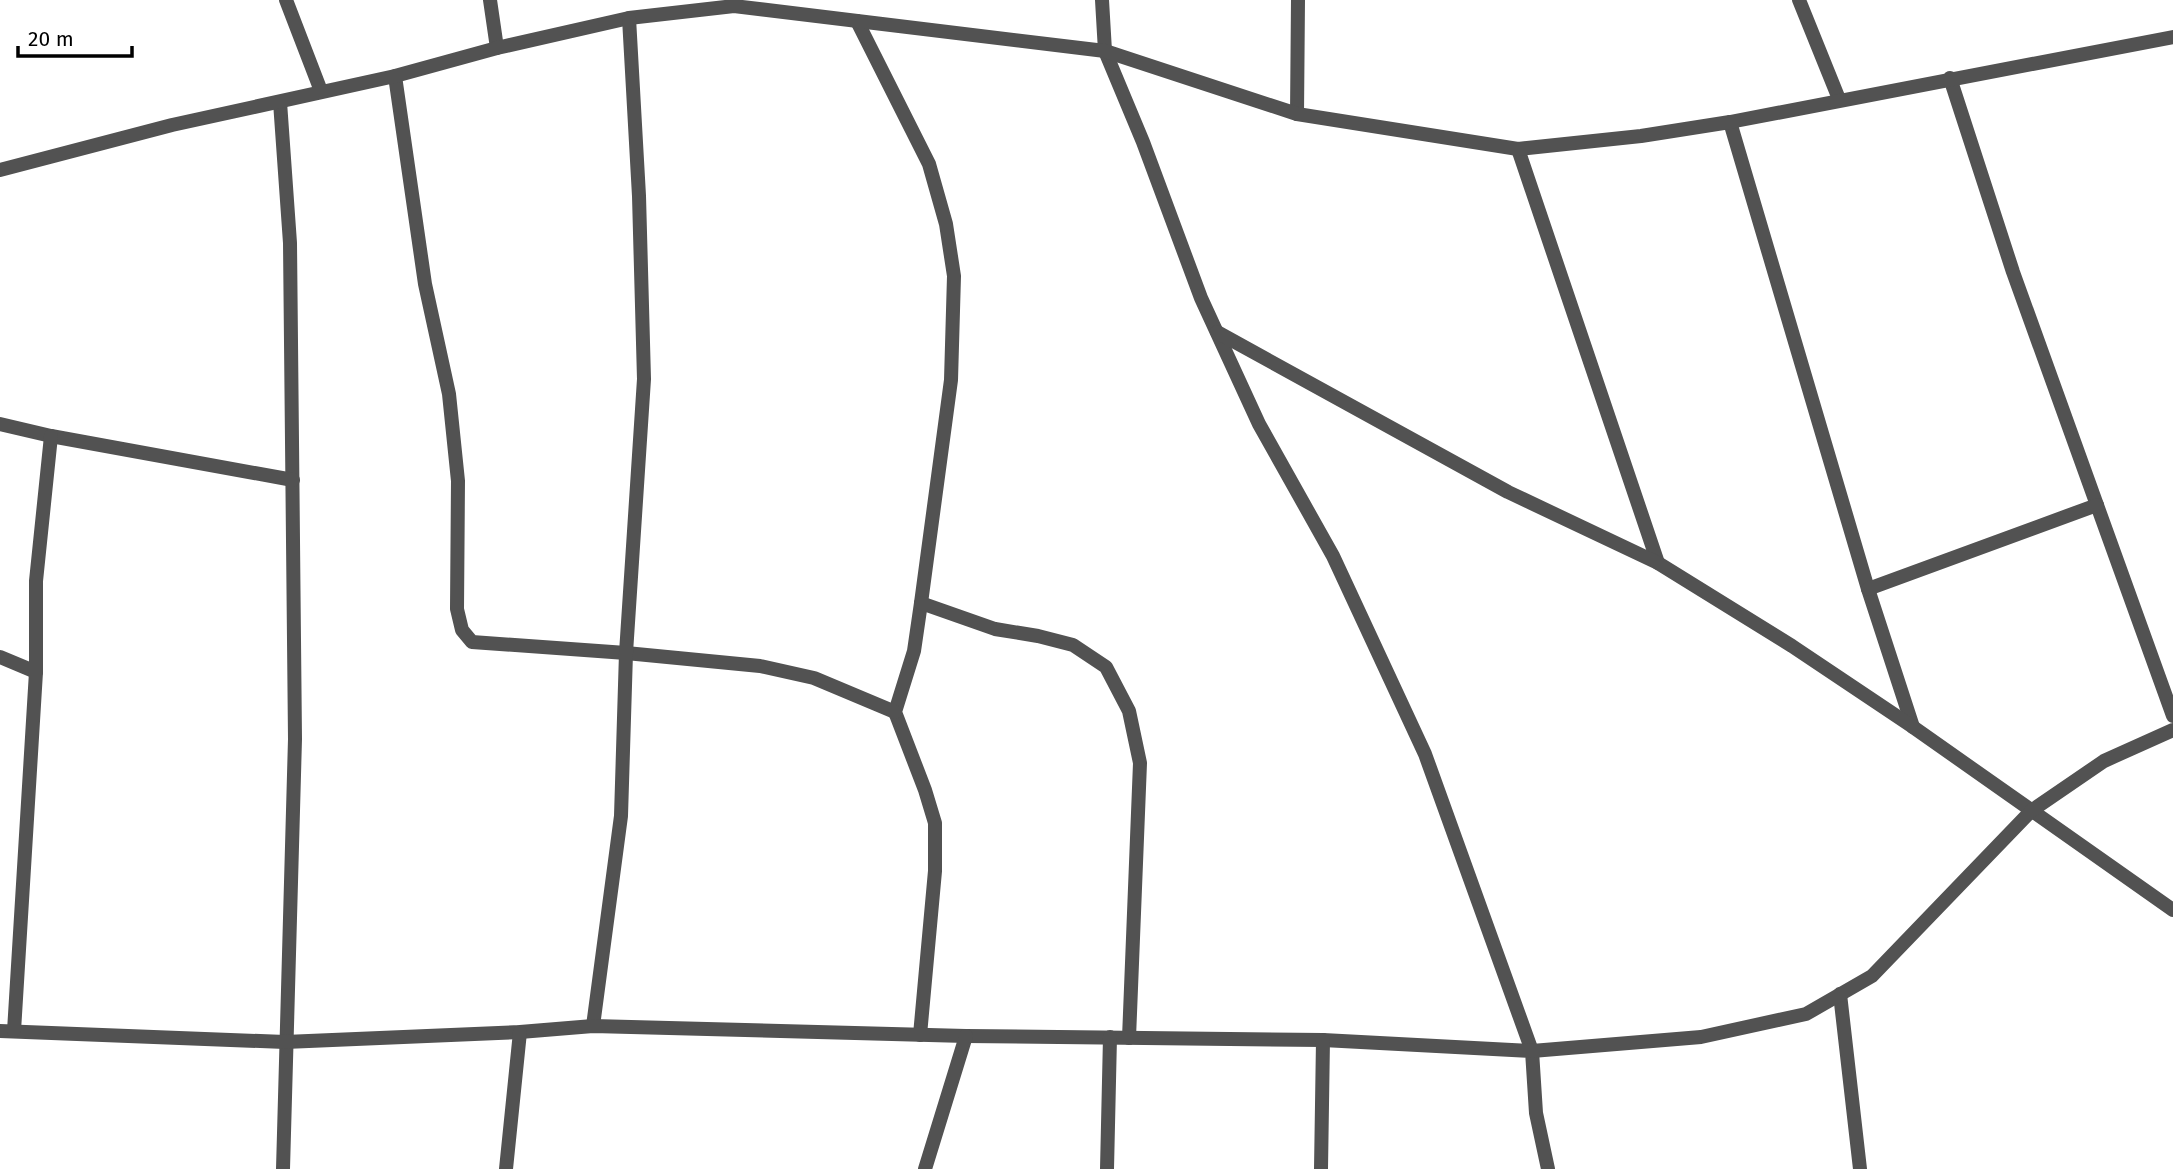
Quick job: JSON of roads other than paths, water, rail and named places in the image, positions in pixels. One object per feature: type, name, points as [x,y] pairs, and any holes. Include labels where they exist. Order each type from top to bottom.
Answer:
[{"type":"street","points":[[286,0],[321,91]]},
{"type":"street","points":[[490,0],[497,48]]},
{"type":"street","points":[[1102,0],[1105,51],[1143,142],[1201,298],[1259,424],[1333,555],[1426,754],[1532,1051],[1536,1113],[1548,1169]]},
{"type":"street","points":[[1297,114],[1298,0]]},
{"type":"street","points":[[1799,0],[1839,99]]},
{"type":"street","points":[[0,170],[172,125],[395,76],[497,48],[629,18],[734,3],[1105,51],[1297,114],[1518,149],[1641,136],[1730,122],[2173,37]]},
{"type":"street","points":[[593,1026],[621,816],[626,653],[644,379],[639,196],[629,18]]},
{"type":"street","points":[[857,21],[929,164],[946,223],[954,276],[951,380],[921,603],[914,651],[895,712],[935,823],[935,871],[920,1035]]},
{"type":"street","points":[[395,76],[425,284],[449,394],[458,481],[457,609],[462,630],[472,642],[760,666],[814,678],[895,712]]},
{"type":"street","points":[[1950,78],[2013,272],[2173,716]]},
{"type":"street","points":[[280,102],[290,243],[295,739],[283,1169]]},
{"type":"street","points":[[1730,122],[1868,589],[1913,727]]},
{"type":"street","points":[[1518,149],[1658,563]]},
{"type":"street","points":[[1217,332],[1507,492],[1658,563],[1792,646],[1913,727],[2173,910]]},
{"type":"street","points":[[0,425],[293,480]]},
{"type":"street","points":[[51,436],[36,581],[36,672],[7,1031],[285,1042],[593,1026],[966,1036],[1323,1040],[1532,1051],[1701,1037],[1806,1014],[1872,976],[2031,811],[2104,761],[2173,730]]},
{"type":"street","points":[[1868,589],[2097,505]]},
{"type":"street","points":[[921,603],[995,629],[1073,645],[1106,667],[1129,711],[1140,763],[1129,1038]]},
{"type":"street","points":[[0,657],[36,672]]},
{"type":"street","points":[[1840,995],[1860,1169]]},
{"type":"street","points":[[506,1169],[520,1031]]},
{"type":"street","points":[[925,1169],[966,1036]]},
{"type":"street","points":[[1107,1169],[1110,1037]]},
{"type":"street","points":[[1321,1169],[1323,1040]]}]
